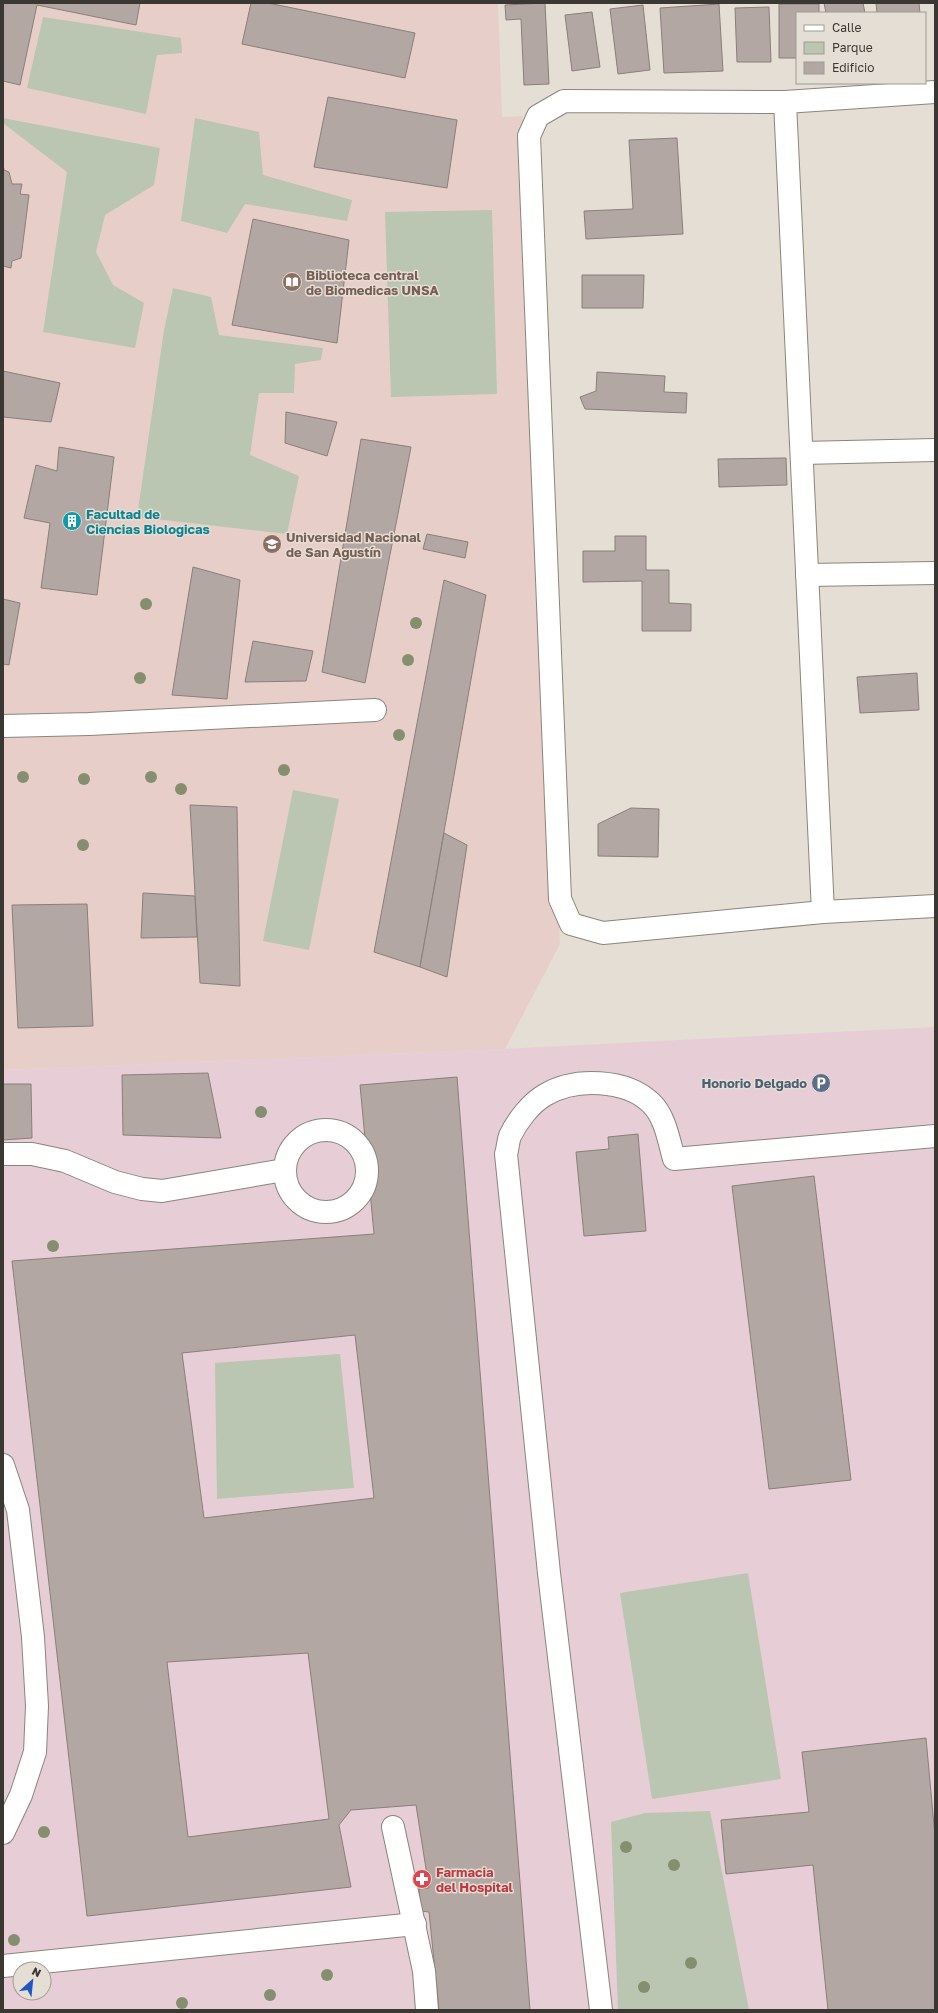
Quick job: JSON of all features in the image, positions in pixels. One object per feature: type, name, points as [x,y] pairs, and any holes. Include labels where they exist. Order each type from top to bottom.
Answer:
[{"type":"street","points":[[935,92],[785,102],[564,101],[538,116],[529,136],[560,899],[571,924],[603,933],[823,912],[935,906]]},
{"type":"street","points":[[785,102],[823,912]]},
{"type":"street","points":[[802,453],[935,450]]},
{"type":"street","points":[[807,575],[935,573]]},
{"type":"street","points":[[3,726],[89,724],[375,710]]},
{"type":"street","points":[[601,2010],[549,1573],[506,1154],[510,1136],[530,1107],[546,1094],[574,1085],[605,1083],[622,1086],[639,1094],[652,1103],[661,1117],[674,1159],[935,1136]]},
{"type":"street","points":[[3,1154],[32,1154],[65,1161],[115,1182],[142,1189],[162,1191],[284,1170]]},
{"type":"street","points":[[3,1465],[18,1510],[33,1637],[37,1706],[35,1752],[21,1795],[3,1833]]},
{"type":"street","points":[[393,1826],[424,1972],[427,2010]]},
{"type":"street","points":[[3,1966],[415,1924]]},
{"type":"shaded area","name":"Universidad Nacional de San Agustín","points":[[3,3],[498,3],[502,117],[523,116],[522,143],[560,944],[505,1049],[3,1070]]},
{"type":"shaded area","points":[[935,1027],[935,2010],[3,2010],[3,1070],[505,1049]]},
{"type":"green space","points":[[43,17],[181,38],[182,53],[157,55],[146,114],[27,88]]},
{"type":"green space","points":[[3,118],[160,148],[154,185],[105,215],[96,252],[113,285],[144,303],[135,348],[43,332],[67,172],[3,123]]},
{"type":"green space","points":[[195,118],[259,132],[263,175],[352,200],[347,221],[245,204],[227,233],[181,221]]},
{"type":"green space","points":[[492,210],[497,394],[391,397],[385,212]]},
{"type":"green space","points":[[173,288],[211,297],[219,335],[323,348],[321,360],[295,364],[294,393],[259,393],[250,455],[299,476],[287,534],[137,517],[164,330]]},
{"type":"green space","points":[[293,790],[339,799],[309,950],[263,941]]},
{"type":"green space","points":[[340,1354],[354,1488],[217,1499],[215,1363]]},
{"type":"green space","points":[[748,1573],[781,1779],[652,1799],[620,1593]]},
{"type":"green space","points":[[710,1811],[749,2010],[618,2010],[611,1822],[645,1813]]},
{"type":"building","points":[[3,3],[140,3],[136,25],[37,5],[20,85],[3,81]]},
{"type":"building","points":[[251,3],[268,3],[415,33],[405,78],[242,44]]},
{"type":"building","points":[[545,3],[549,84],[524,85],[521,19],[506,20],[505,5]]},
{"type":"building","points":[[824,3],[863,3],[865,12],[826,12]]},
{"type":"building","points":[[876,3],[919,3],[920,12],[877,12]]},
{"type":"building","points":[[719,4],[723,71],[664,73],[660,8]]},
{"type":"building","points":[[779,4],[819,4],[819,12],[796,12],[796,58],[779,58]]},
{"type":"building","points":[[643,5],[650,70],[618,74],[610,9]]},
{"type":"building","points":[[769,7],[771,62],[737,62],[735,8]]},
{"type":"building","points":[[592,12],[600,67],[572,71],[565,15]]},
{"type":"building","points":[[328,97],[457,120],[447,188],[314,167]]},
{"type":"building","points":[[677,138],[683,234],[586,239],[584,211],[633,209],[629,140]]},
{"type":"building","points":[[3,164],[4,170],[9,172],[12,184],[22,184],[20,194],[29,195],[21,258],[12,261],[11,268],[3,266]]},
{"type":"building","name":"Biblioteca central de Biomedicas UNSA","points":[[253,219],[349,240],[337,343],[232,325]]},
{"type":"building","points":[[582,275],[644,275],[643,308],[582,308]]},
{"type":"building","points":[[3,371],[60,383],[51,422],[3,417]]},
{"type":"building","points":[[597,372],[665,376],[664,392],[687,393],[686,413],[585,409],[580,397],[596,391]]},
{"type":"building","points":[[286,412],[337,422],[327,456],[285,443]]},
{"type":"building","points":[[361,439],[411,447],[365,683],[322,672]]},
{"type":"building","name":"Facultad de Ciencias Biologicas","points":[[59,447],[114,457],[97,595],[41,588],[50,523],[24,518],[36,465],[57,471]]},
{"type":"building","points":[[786,458],[787,485],[719,487],[718,459]]},
{"type":"building","points":[[427,534],[468,542],[465,558],[423,549]]},
{"type":"building","points":[[615,536],[646,536],[646,570],[669,570],[669,603],[691,604],[691,631],[642,631],[642,581],[583,582],[583,551],[615,551]]},
{"type":"building","points":[[193,567],[240,580],[227,699],[172,695]]},
{"type":"building","points":[[444,580],[486,595],[420,967],[374,952]]},
{"type":"building","points":[[3,599],[20,603],[9,665],[3,664]]},
{"type":"building","points":[[253,641],[313,651],[306,681],[245,682]]},
{"type":"building","points":[[917,673],[919,710],[860,713],[857,677]]},
{"type":"building","points":[[190,805],[237,807],[240,986],[200,983]]},
{"type":"building","points":[[631,808],[659,809],[658,857],[598,856],[598,824]]},
{"type":"building","points":[[444,833],[467,845],[447,977],[420,967]]},
{"type":"building","points":[[143,893],[195,896],[197,937],[141,938]]},
{"type":"building","points":[[87,904],[93,1026],[18,1028],[12,905]]},
{"type":"building","points":[[208,1073],[221,1138],[123,1135],[122,1075]]},
{"type":"building","points":[[457,1077],[530,2010],[439,2010],[429,1912],[421,1911],[419,1889],[429,1888],[416,1805],[351,1810],[339,1825],[351,1887],[87,1916],[12,1261],[374,1234],[360,1085]],"holes":[[[355,1335],[374,1498],[204,1518],[182,1353]],[[308,1653],[329,1819],[188,1837],[167,1662]]]},
{"type":"building","points":[[3,1084],[31,1084],[32,1138],[3,1140]]},
{"type":"building","points":[[638,1134],[646,1231],[584,1236],[576,1152],[609,1149],[608,1137]]},
{"type":"building","points":[[814,1176],[851,1480],[769,1489],[732,1186]]},
{"type":"building","points":[[926,1738],[935,1836],[935,2010],[828,2010],[813,1865],[726,1874],[721,1820],[809,1812],[802,1752]]},
{"type":"place","name":"Biblioteca central de Biomedicas UNSA","points":[[292,282]]},
{"type":"place","name":"Facultad de Ciencias Biologicas","points":[[72,521]]},
{"type":"place","name":"Universidad Nacional de San Agustín","points":[[272,544]]},
{"type":"place","name":"Honorio Delgado","points":[[821,1083]]},
{"type":"place","name":"Farmacia del Hospital","points":[[422,1879]]}]
